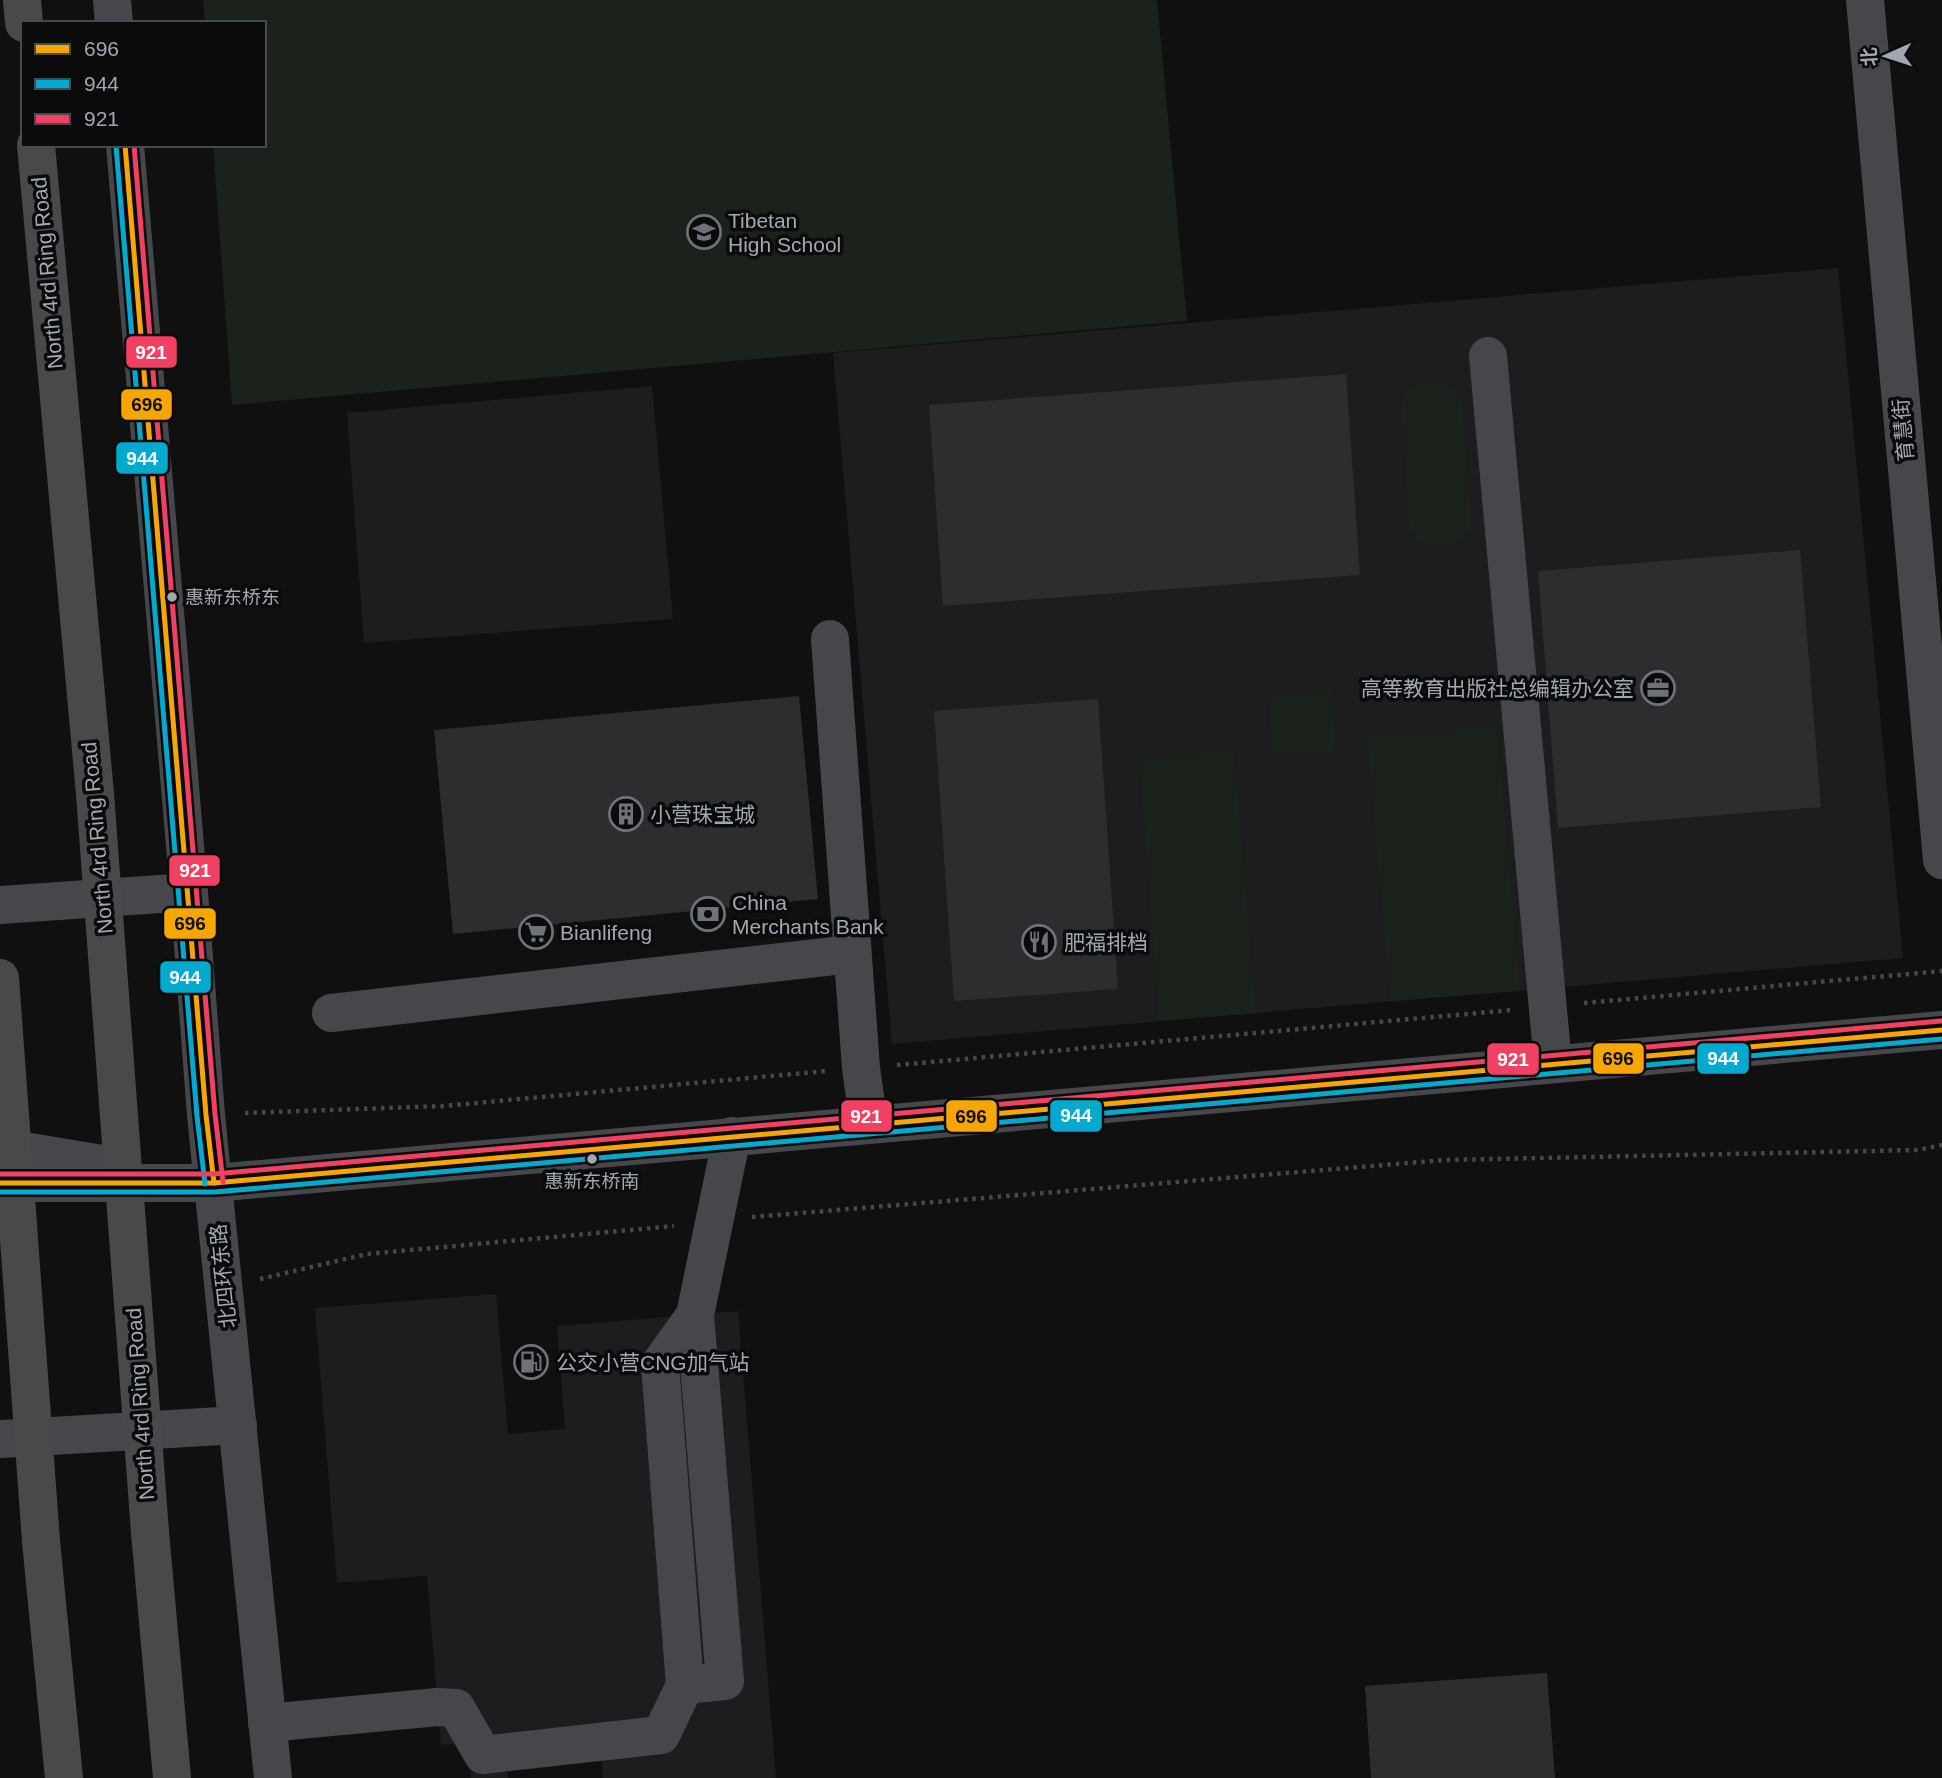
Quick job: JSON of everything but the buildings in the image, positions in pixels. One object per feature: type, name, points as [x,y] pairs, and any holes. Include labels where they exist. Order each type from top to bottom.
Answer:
[{"type":"highway","points":[[22,0],[24,21]]},
{"type":"highway","name":"North 4rd Ring Road","points":[[36,147],[95,794],[149,1532],[172,1778]]},
{"type":"highway","points":[[0,978],[41,1541],[64,1778]]},
{"type":"street","points":[[112,0],[114,21]]},
{"type":"street","name":"育慧街","points":[[1865,0],[1942,860]]},
{"type":"street","name":"北四环东路","points":[[125,147],[206,1115],[273,1778]]},
{"type":"street","points":[[1488,356],[1553,1064]]},
{"type":"street","points":[[830,639],[861,1068],[869,1125]]},
{"type":"street","points":[[0,905],[189,892]]},
{"type":"street","points":[[331,1013],[852,954]]},
{"type":"street","points":[[0,1183],[214,1183],[1942,1030]]},
{"type":"street","points":[[267,1723],[438,1707],[456,1708],[483,1755],[662,1735],[685,1685],[660,1364],[695,1315],[732,1136]]},
{"type":"street","points":[[0,1147],[214,1183]]},
{"type":"street","points":[[0,1439],[238,1425]]},
{"type":"path","points":[[206,1115],[444,1106],[1942,971]]},
{"type":"path","points":[[225,1287],[367,1254],[785,1213],[1445,1160],[1918,1150],[1942,1145]]},
{"type":"shaded area","name":"Tibetan High School","points":[[203,0],[1157,0],[1187,321],[232,405],[213,147],[266,147],[266,21],[205,21]]},
{"type":"shaded area","points":[[1838,268],[1903,958],[892,1044],[833,353]]},
{"type":"shaded area","points":[[1438,382],[1451,386],[1461,394],[1472,527],[1454,548],[1423,547],[1409,530],[1401,407],[1414,386]]},
{"type":"shaded area","points":[[652,386],[673,619],[364,643],[347,413]]},
{"type":"shaded area","points":[[1331,691],[1336,752],[1273,757],[1268,696]]},
{"type":"shaded area","points":[[1497,726],[1520,991],[1390,1001],[1367,738]]},
{"type":"shaded area","points":[[1234,751],[1256,1013],[1159,1021],[1139,759]]},
{"type":"shaded area","points":[[496,1294],[508,1434],[565,1429],[557,1326],[738,1311],[776,1778],[603,1778],[601,1747],[506,1755],[508,1778],[471,1778],[468,1742],[441,1745],[427,1576],[337,1583],[315,1308]]},
{"type":"transit line","name":"944","points":[[116,147],[197,1116],[205,1184]]},
{"type":"transit line","name":"696","points":[[125,147],[206,1115],[214,1183]]},
{"type":"transit line","name":"921","points":[[134,147],[215,1114],[223,1182]]},
{"type":"transit line","name":"921","points":[[0,1174],[214,1174],[1941,1021]]},
{"type":"transit line","name":"696","points":[[0,1183],[214,1183],[1942,1030]]},
{"type":"transit line","name":"944","points":[[0,1192],[215,1192],[1942,1039]]},
{"type":"place","name":"Tibetan High School","points":[[704,232]]},
{"type":"place","name":"惠新东桥东","points":[[172,597]]},
{"type":"place","name":"高等教育出版社总编辑办公室","points":[[1658,688]]},
{"type":"place","name":"小营珠宝城","points":[[626,814]]},
{"type":"place","name":"China Merchants Bank","points":[[708,914]]},
{"type":"place","name":"Bianlifeng","points":[[536,932]]},
{"type":"place","name":"肥福排档","points":[[1039,942]]},
{"type":"place","name":"惠新东桥南","points":[[592,1159]]},
{"type":"place","name":"公交小营CNG加气站","points":[[531,1362]]}]
